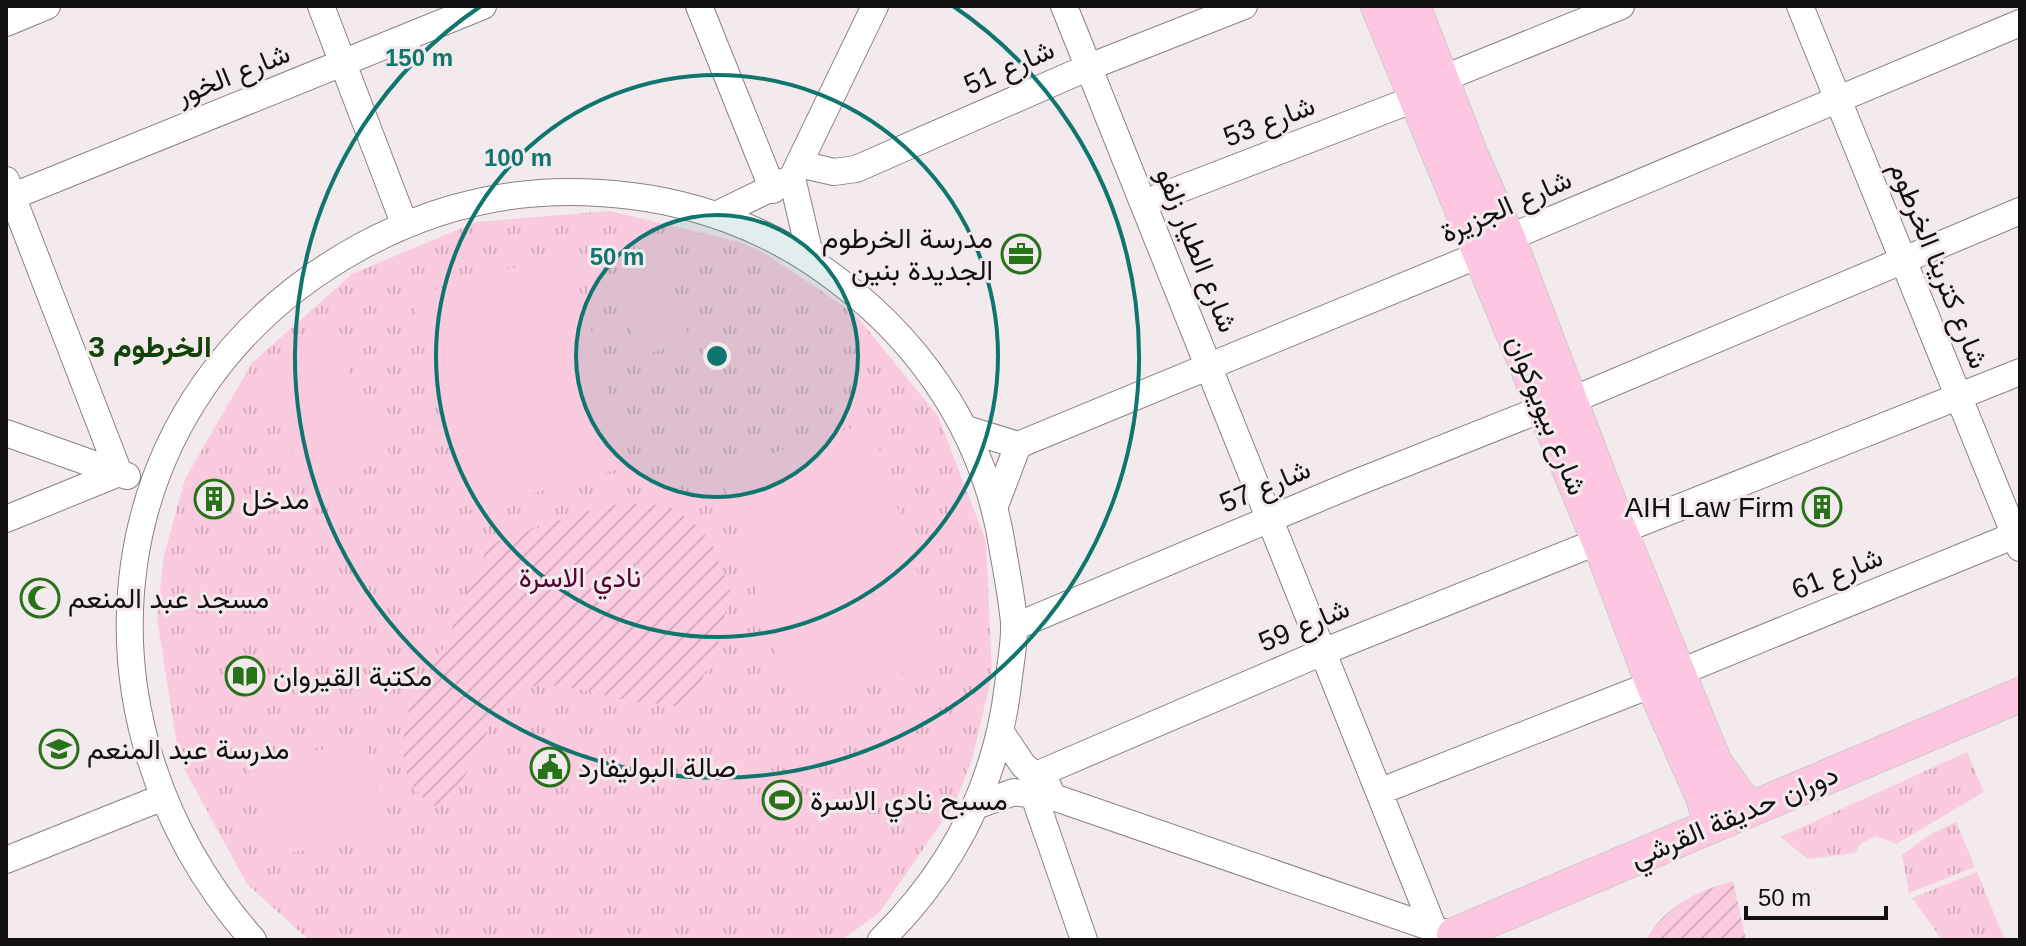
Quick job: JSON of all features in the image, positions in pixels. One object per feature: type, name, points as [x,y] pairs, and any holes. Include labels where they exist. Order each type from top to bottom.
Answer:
[{"type":"main road","name":"شارع بيويوكوان","points":[[1378,6],[1472,158],[1494,246],[1666,678],[1711,825]]},
{"type":"main road","name":"شارع بيويوكوان","points":[[1413,6],[1429,88]]},
{"type":"main road","name":"شارع بيويوكوان","points":[[1666,678],[1715,763],[1740,798],[1753,808]]},
{"type":"main road","name":"دوران حديقة القرشي","points":[[1444,935],[2020,695]]},
{"type":"street","points":[[6,23],[47,6]]},
{"type":"street","points":[[321,6],[404,223]]},
{"type":"street","name":"شارع الخور","points":[[8,192],[345,64],[483,6]]},
{"type":"street","points":[[699,6],[788,178],[811,259]]},
{"type":"street","points":[[718,214],[788,178],[875,6]]},
{"type":"street","name":"شارع الطيار زلفو","points":[[1064,6],[1381,791],[1444,935]]},
{"type":"street","name":"شارع 51","points":[[788,178],[856,169],[1089,67],[1244,6]]},
{"type":"street","name":"شارع 53","points":[[1144,203],[1429,88],[1621,6]]},
{"type":"street","name":"شارع كترينا الخرطوم","points":[[1800,6],[2018,538]]},
{"type":"street","name":"شارع الجزيرة","points":[[1018,445],[1210,368],[2020,23]]},
{"type":"street","points":[[249,939],[199,870],[161,798],[140,733],[129,666],[129,598],[140,531],[153,485],[182,421],[240,339],[315,272],[404,223],[481,200],[560,190],[640,195],[718,214],[811,259],[873,307],[925,364],[966,429],[996,503],[1014,627],[1002,734],[978,805],[921,901],[881,940]]},
{"type":"street","points":[[8,192],[119,473]]},
{"type":"street","points":[[1902,258],[2020,211]]},
{"type":"street","name":"شارع 57","points":[[1014,627],[1270,519],[1556,405],[1902,258]]},
{"type":"street","name":"شارع 59","points":[[1034,784],[1325,651],[2020,372]]},
{"type":"street","points":[[966,429],[1018,445],[996,503]]},
{"type":"street","points":[[6,433],[153,485]]},
{"type":"street","points":[[6,519],[119,473]]},
{"type":"street","name":"شارع 61","points":[[1381,791],[2018,538]]},
{"type":"street","points":[[1002,734],[1034,784],[1084,940]]},
{"type":"street","points":[[978,805],[1034,784],[1059,799],[1444,935]]},
{"type":"street","points":[[6,860],[161,798]]},
{"type":"green space","name":"نادي الاسرة","points":[[610,211],[740,242],[766,254],[854,313],[938,416],[986,541],[992,674],[972,760],[955,803],[879,913],[842,940],[309,940],[247,884],[179,759],[157,618],[164,555],[185,479],[252,363],[352,274],[476,222]]},
{"type":"green space","points":[[569,252],[630,466],[471,511],[411,297]]},
{"type":"green space","points":[[664,261],[690,340],[641,356],[615,277]]},
{"type":"green space","points":[[333,338],[391,456],[313,494],[255,375]]},
{"type":"green space","points":[[871,422],[945,660],[793,707],[719,470]]},
{"type":"green space","points":[[618,504],[666,505],[692,521],[712,543],[730,590],[717,651],[687,707],[631,701],[558,686],[534,686],[522,690],[496,715],[456,788],[436,806],[424,799],[409,780],[405,768],[403,743],[407,717],[414,697],[447,640],[490,544],[581,513]]},
{"type":"green space","points":[[366,741],[385,834],[267,858],[248,764]]},
{"type":"green space","points":[[1967,752],[1984,792],[1896,844],[1876,836],[1860,844],[1855,853],[1808,859],[1780,837]]},
{"type":"green space","points":[[1956,822],[1975,867],[1909,893],[1902,855],[1929,835]]},
{"type":"green space","points":[[1977,872],[2005,940],[1942,940],[1912,898]]},
{"type":"green space","points":[[1733,881],[1746,940],[1646,940],[1672,909],[1707,890]]},
{"type":"place","name":"مدرسة الخرطوم الجديدة بنين","points":[[1021,254]]},
{"type":"place","name":"مدخل","points":[[214,499]]},
{"type":"place","name":"AIH Law Firm","points":[[1822,507]]},
{"type":"place","name":"مسجد عبد المنعم","points":[[40,598]]},
{"type":"place","name":"مكتبة القيروان","points":[[245,676]]},
{"type":"place","name":"مدرسة عبد المنعم","points":[[59,749]]},
{"type":"place","name":"صالة البوليفارد","points":[[550,767]]},
{"type":"place","name":"مسبح نادي الاسرة","points":[[782,800]]},
{"type":"district","name":"الخرطوم 3","points":[[150,346]]}]
